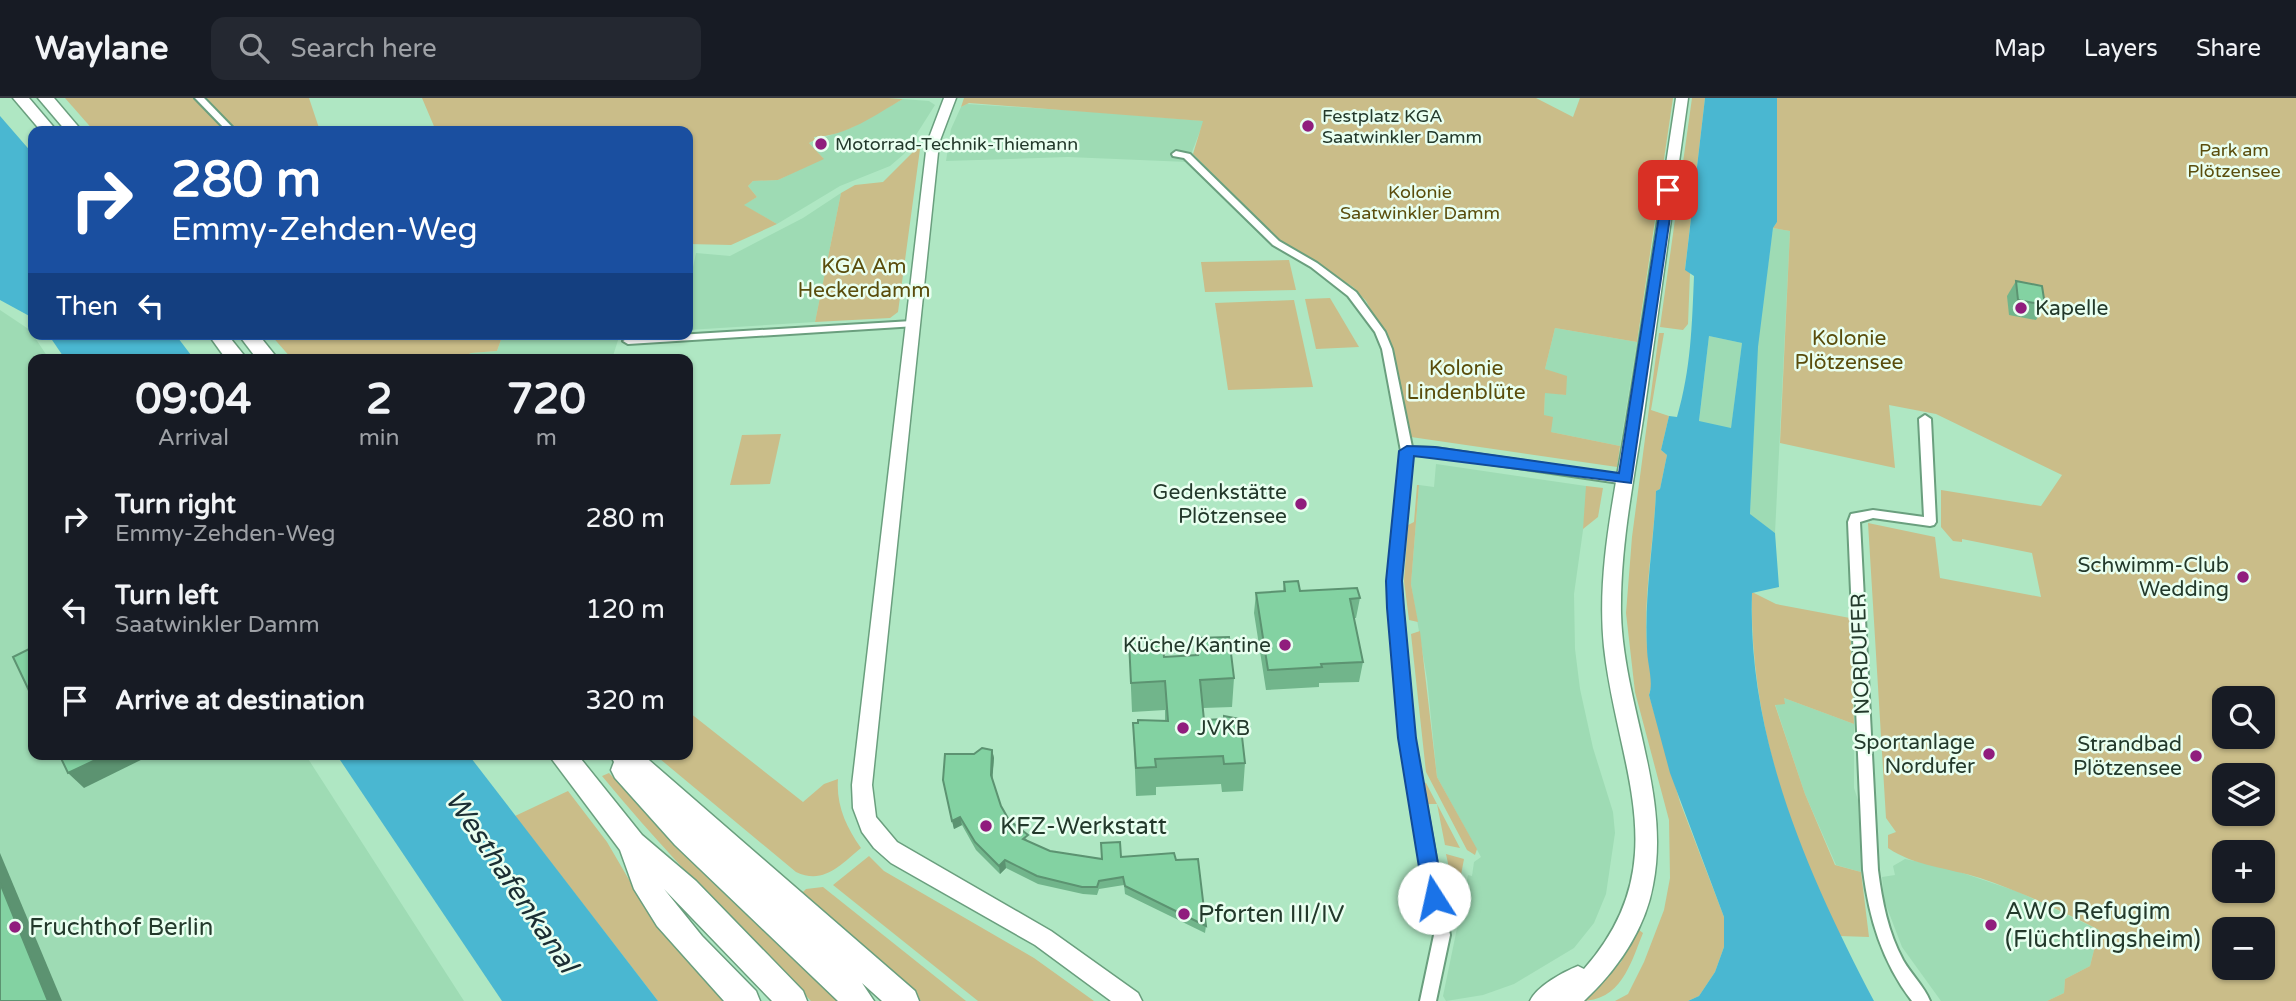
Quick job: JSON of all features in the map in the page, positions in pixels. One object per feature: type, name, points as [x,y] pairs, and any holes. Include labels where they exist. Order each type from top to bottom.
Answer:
[{"type":"highway","points":[[21,98],[45,126]]},
{"type":"highway","points":[[46,98],[70,126]]},
{"type":"highway","points":[[222,340],[233,354]]},
{"type":"highway","points":[[252,340],[264,354]]},
{"type":"highway","points":[[566,760],[632,844],[685,890],[792,1001]]},
{"type":"highway","points":[[615,760],[685,836],[859,1001]]},
{"type":"highway","points":[[630,760],[904,1001]]},
{"type":"highway","points":[[632,844],[645,883],[662,909],[745,1001]]},
{"type":"main road","points":[[950,98],[933,144],[861,808],[880,842],[899,856],[1043,938],[1130,1001]]},
{"type":"main road","points":[[1567,1001],[1590,981],[1622,941],[1641,893],[1646,859],[1646,824],[1639,774],[1618,676],[1613,631],[1616,551],[1682,98]]},
{"type":"main road","points":[[1542,1001],[1567,987],[1600,956],[1641,893]]},
{"type":"street","points":[[199,98],[227,126]]},
{"type":"street","points":[[1176,155],[1186,156],[1276,243],[1331,277],[1361,304],[1380,332],[1387,349],[1407,451],[1394,581],[1407,738],[1442,935],[1428,1001]]},
{"type":"street","points":[[693,337],[912,324]]},
{"type":"street","points":[[628,341],[645,340]]},
{"type":"street","name":"NORDUFER","points":[[1922,1001],[1882,939],[1873,902],[1868,849],[1854,522],[1855,517],[1865,513],[1930,522],[1925,419]]},
{"type":"street","points":[[1407,451],[1435,452],[1626,480]]},
{"type":"shaded area","points":[[903,99],[929,101],[935,105],[904,154],[890,166],[840,186],[777,224],[743,205],[757,197],[748,186],[753,181],[778,180],[823,158],[809,143],[853,127]]},
{"type":"shaded area","points":[[967,104],[1204,121],[1188,162],[1068,157],[946,161],[951,129],[961,107]]},
{"type":"shaded area","points":[[841,193],[815,322],[693,330],[693,267],[696,253],[730,256],[803,218]]},
{"type":"shaded area","points":[[1773,228],[1790,231],[1775,533],[1750,515],[1757,347]]},
{"type":"shaded area","points":[[0,310],[28,329],[28,340],[37,340],[46,354],[28,354],[28,760],[309,760],[464,1001],[0,1001]]},
{"type":"shaded area","points":[[1555,328],[1637,342],[1620,446],[1551,432],[1544,415],[1545,392],[1566,395],[1554,373],[1545,369]]},
{"type":"shaded area","points":[[1709,336],[1742,343],[1731,429],[1699,422]]},
{"type":"shaded area","points":[[501,340],[618,340],[614,354],[469,354],[497,351]]},
{"type":"shaded area","points":[[1436,464],[1586,486],[1586,509],[1574,594],[1575,649],[1580,689],[1593,748],[1613,812],[1615,833],[1606,894],[1594,923],[1574,948],[1514,984],[1483,995],[1446,1001],[1443,996],[1468,875],[1472,876],[1474,862],[1481,857],[1437,777],[1427,679],[1411,584],[1419,485],[1434,487]]},
{"type":"shaded area","points":[[1784,698],[1854,724],[1854,788],[1858,800],[1861,872],[1836,865],[1805,794],[1775,704]]},
{"type":"shaded area","name":"AWO Refugim (Flüchtlingsheim)","points":[[1905,859],[1945,867],[2019,892],[2099,930],[2090,966],[2065,979],[2064,993],[2047,1001],[1941,1001],[1902,947],[1884,900],[1882,877],[1895,875],[1893,866]]},
{"type":"green space","points":[[65,98],[309,98],[318,126],[90,126]]},
{"type":"green space","points":[[422,98],[903,99],[849,129],[814,137],[815,140],[809,143],[824,159],[778,180],[753,181],[748,186],[757,197],[744,205],[777,224],[731,245],[693,244],[693,126],[434,126]]},
{"type":"green space","name":"Kolonie Saatwinkler Damm","points":[[964,98],[1536,98],[1573,117],[1580,98],[1673,98],[1637,342],[1555,328],[1545,369],[1567,376],[1566,395],[1545,393],[1544,415],[1553,417],[1551,432],[1620,446],[1617,467],[1411,437],[1393,350],[1366,301],[1353,287],[1281,241],[1193,154],[1203,121],[969,103],[961,107]]},
{"type":"green space","points":[[1692,98],[1705,98],[1685,269],[1690,273],[1688,324],[1683,330],[1660,327]]},
{"type":"green space","points":[[1777,98],[2296,98],[2296,1001],[2047,1001],[2064,993],[2065,979],[2090,966],[2099,930],[2011,889],[1920,863],[1888,848],[1888,835],[1896,832],[1886,818],[1868,523],[1935,537],[1940,578],[2041,597],[2032,553],[1962,539],[1962,542],[1953,541],[1941,527],[1941,490],[2041,506],[2062,475],[1936,414],[1889,405],[1895,468],[1780,443],[1790,231],[1773,228],[1777,222]]},
{"type":"green space","name":"KGA Am Heckerdamm","points":[[916,149],[920,149],[898,312],[890,318],[815,322],[841,193],[855,185],[883,182]]},
{"type":"green space","points":[[1289,260],[1296,290],[1205,292],[1201,262]]},
{"type":"green space","points":[[1330,298],[1359,347],[1316,349],[1305,299]]},
{"type":"green space","points":[[1294,300],[1313,387],[1228,390],[1215,303]]},
{"type":"green space","points":[[1659,333],[1664,333],[1651,410],[1669,416],[1661,450],[1667,455],[1660,489],[1656,491],[1648,589],[1646,628],[1651,671],[1649,695],[1680,802],[1724,917],[1724,947],[1715,972],[1699,996],[1688,1001],[1615,1001],[1628,994],[1644,962],[1664,910],[1670,878],[1669,820],[1635,692],[1626,613],[1632,537]]},
{"type":"green space","points":[[275,340],[501,340],[497,351],[469,354],[288,354]]},
{"type":"green space","points":[[781,434],[770,484],[730,485],[742,435]]},
{"type":"green space","points":[[1417,485],[1411,584],[1418,622],[1409,620],[1404,581],[1408,525],[1414,522]]},
{"type":"green space","points":[[1586,486],[1603,488],[1598,517],[1583,529]]},
{"type":"green space","points":[[1752,592],[1776,604],[1850,618],[1854,724],[1784,698],[1785,704],[1775,705],[1805,794],[1835,865],[1861,872],[1869,937],[1840,936],[1803,855],[1788,812],[1775,769],[1757,681]]},
{"type":"green space","points":[[1420,631],[1437,777],[1477,849],[1475,855],[1467,850],[1426,772],[1411,634]]},
{"type":"green space","points":[[693,715],[803,802],[824,784],[838,779],[843,815],[861,848],[823,875],[796,872],[661,760],[693,760]]},
{"type":"green space","points":[[609,773],[690,856],[843,1001],[811,1001],[730,919],[652,834],[602,776]]},
{"type":"green space","points":[[1422,782],[1426,783],[1437,804],[1426,804]]},
{"type":"green space","points":[[568,791],[607,842],[635,890],[732,1001],[658,1001],[515,816]]},
{"type":"green space","points":[[1437,804],[1460,848],[1445,845]]},
{"type":"green space","points":[[1446,854],[1464,859],[1450,933],[1443,897],[1455,896]]},
{"type":"green space","points":[[869,856],[884,871],[1034,958],[1094,1001],[978,1001],[833,885]]},
{"type":"green space","points":[[823,887],[966,1001],[921,1001],[801,894],[806,889]]},
{"type":"green space","points":[[1639,930],[1643,933],[1628,969],[1615,988],[1605,995],[1580,1001],[1621,962]]},
{"type":"water","points":[[1705,98],[1777,98],[1777,222],[1773,228],[1758,347],[1750,514],[1775,533],[1779,587],[1752,593],[1753,647],[1771,753],[1786,804],[1826,904],[1874,1001],[1688,1001],[1699,996],[1715,972],[1724,947],[1724,917],[1670,773],[1649,695],[1651,684],[1646,628],[1656,491],[1660,489],[1667,455],[1661,450],[1669,416],[1677,417],[1690,347],[1694,276],[1685,270]],"holes":[[[1709,336],[1742,343],[1731,428],[1699,421]]]},
{"type":"water","points":[[0,116],[28,148],[28,315],[0,300]]},
{"type":"water","points":[[52,340],[180,340],[190,354],[62,354]]},
{"type":"water","name":"Westhafenkanal","points":[[340,760],[473,760],[658,1001],[502,1001]]},
{"type":"building","points":[[2016,281],[2042,286],[2045,305],[2018,300]]},
{"type":"building","name":"Küche/Kantine","points":[[1298,581],[1300,591],[1357,588],[1360,598],[1350,599],[1363,662],[1268,670],[1256,593],[1285,591],[1284,582]]},
{"type":"building","points":[[1229,637],[1234,678],[1200,680],[1204,720],[1224,719],[1224,716],[1240,719],[1245,763],[1224,764],[1223,756],[1155,759],[1156,767],[1136,768],[1133,723],[1138,723],[1138,720],[1168,721],[1165,681],[1131,683],[1129,641],[1162,640],[1164,657],[1198,655],[1196,638]]},
{"type":"building","points":[[28,650],[28,688],[13,657]]},
{"type":"building","points":[[982,748],[992,750],[991,775],[1001,806],[1009,820],[1028,835],[1023,839],[1050,851],[1102,859],[1101,843],[1120,842],[1121,857],[1174,853],[1176,860],[1198,859],[1206,926],[1125,886],[1123,877],[1099,881],[1097,887],[1082,887],[1037,876],[1005,860],[999,866],[975,842],[960,817],[952,821],[943,780],[945,754],[974,754]]},
{"type":"building","points":[[62,760],[95,760],[68,773]]},
{"type":"building","name":"Fruchthof Berlin","points":[[0,883],[48,1001],[0,1001]]},
{"type":"place","name":"Festplatz KGA Saatwinkler Damm","points":[[1308,126]]},
{"type":"place","name":"Motorrad-Technik-Thiemann","points":[[821,144]]},
{"type":"place","name":"Kapelle","points":[[2021,308]]},
{"type":"place","name":"Gedenkstätte Plötzensee","points":[[1301,504]]},
{"type":"place","name":"Schwimm-Club Wedding","points":[[2243,577]]},
{"type":"place","name":"Küche/Kantine","points":[[1285,645]]},
{"type":"place","name":"JVKB","points":[[1183,728]]},
{"type":"place","name":"Sportanlage Nordufer","points":[[1989,754]]},
{"type":"place","name":"Strandbad Plötzensee","points":[[2196,756]]},
{"type":"place","name":"KFZ-Werkstatt","points":[[986,826]]},
{"type":"place","name":"Pforten III/IV","points":[[1184,914]]},
{"type":"place","name":"AWO Refugim (Flüchtlingsheim)","points":[[1991,925]]},
{"type":"place","name":"Fruchthof Berlin","points":[[15,927]]},
{"type":"route","points":[[1434,898],[1407,738],[1395,608],[1394,581],[1407,451],[1435,452],[1626,480],[1668,190]]},
{"type":"park label","name":"Park am Plötzensee","points":[[2234,160]]},
{"type":"park label","name":"Kolonie Plötzensee","points":[[1849,350]]},
{"type":"park label","name":"Kolonie Lindenblüte","points":[[1466,380]]}]
